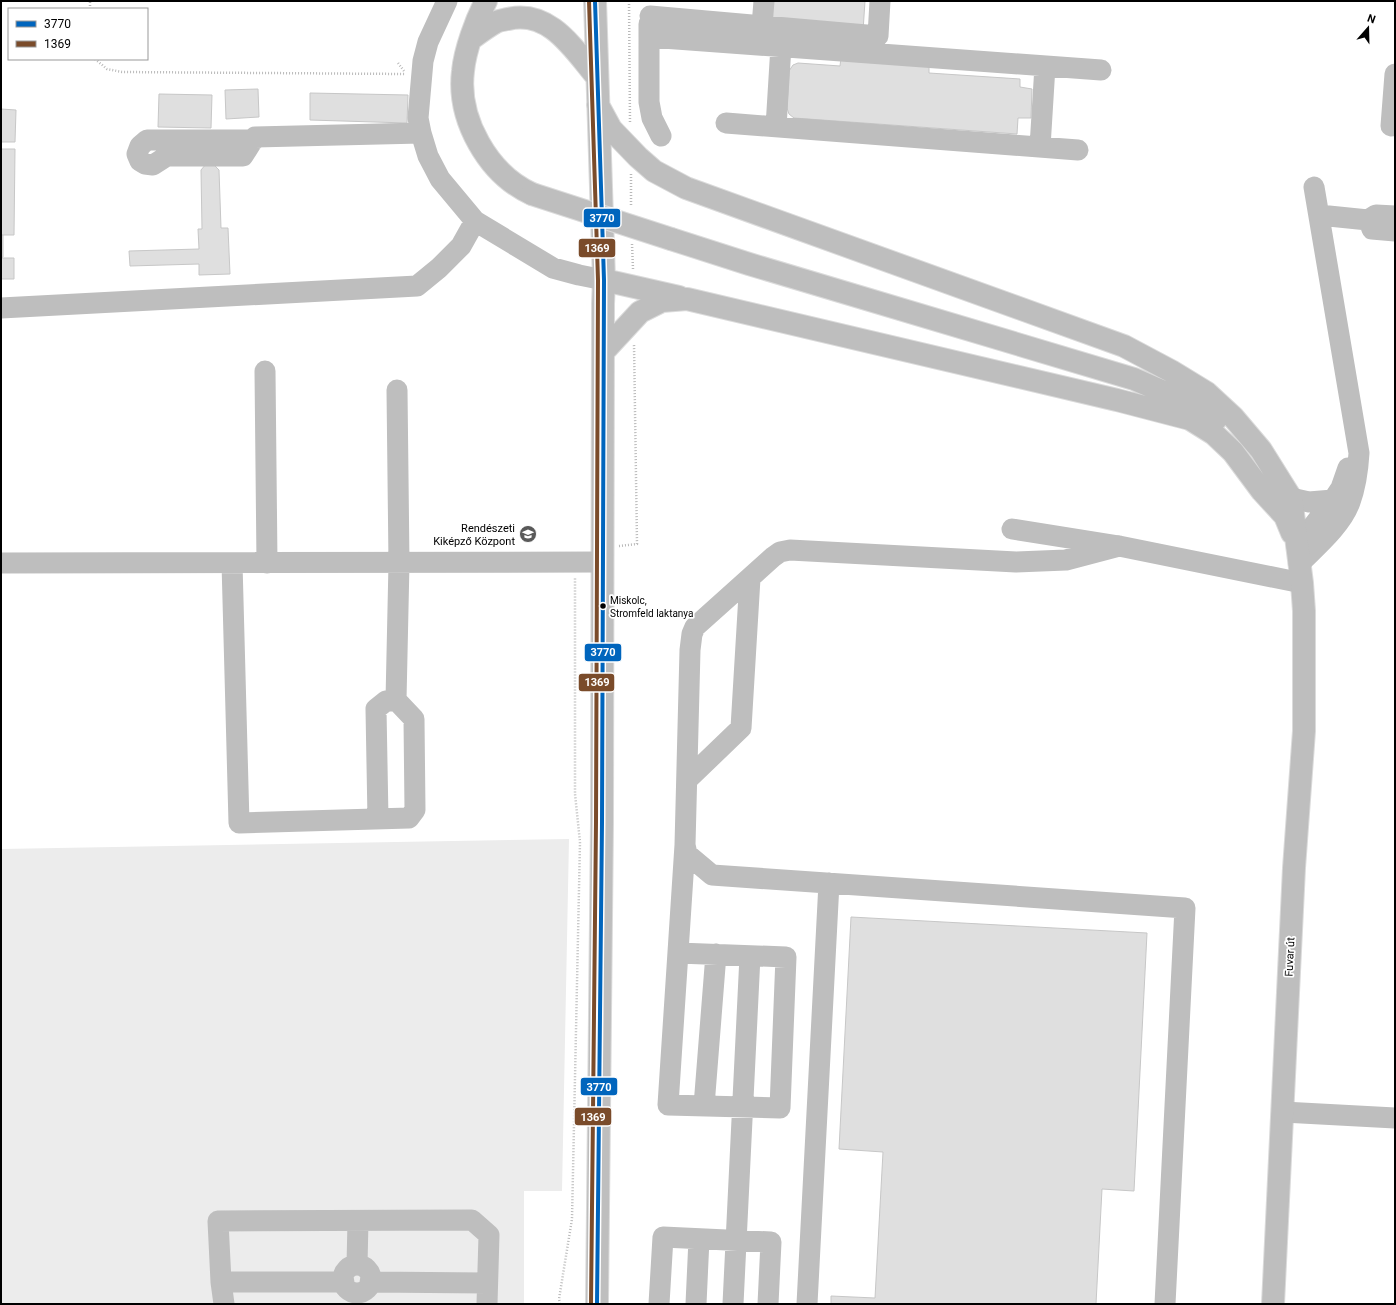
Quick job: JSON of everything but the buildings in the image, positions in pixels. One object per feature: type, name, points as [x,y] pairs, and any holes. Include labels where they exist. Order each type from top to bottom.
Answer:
[{"type":"main road","points":[[486,1],[471,39],[463,71],[465,104],[472,131],[482,150],[503,176],[522,190],[749,264],[1134,379],[1196,406],[1214,416],[1249,449],[1279,496],[1291,521],[1299,565]]},
{"type":"main road","points":[[595,1],[604,280],[602,830],[597,1304]]},
{"type":"main road","points":[[471,39],[498,21],[518,16],[537,19],[552,27],[597,77]]},
{"type":"main road","points":[[598,105],[611,129],[638,157],[654,170],[686,188],[1124,346],[1171,371],[1207,393],[1233,417],[1260,450],[1291,498],[1299,565]]},
{"type":"main road","points":[[604,280],[1190,418],[1214,434],[1233,452],[1262,491],[1285,516],[1299,565]]},
{"type":"main road","points":[[603,352],[640,312],[662,301],[687,299]]},
{"type":"main road","name":"Fuvar út","points":[[1273,1304],[1294,868],[1304,730],[1304,611],[1299,565]]},
{"type":"street","points":[[447,1],[428,42],[422,61],[418,118],[428,156],[440,179],[475,221],[553,268],[604,280]]},
{"type":"street","points":[[762,26],[764,1]]},
{"type":"street","points":[[661,136],[652,118],[649,102],[650,8],[762,26],[878,36],[880,1]]},
{"type":"street","points":[[649,37],[1101,70]]},
{"type":"street","points":[[776,127],[781,46]]},
{"type":"street","points":[[1040,147],[1045,66]]},
{"type":"street","points":[[1391,126],[1395,74]]},
{"type":"street","points":[[726,123],[1078,150]]},
{"type":"street","points":[[254,140],[255,136],[421,133]]},
{"type":"street","points":[[1299,565],[1322,535],[1337,525],[1350,503],[1358,475],[1359,453],[1314,187]]},
{"type":"street","points":[[1319,215],[1368,220],[1376,215],[1395,216]]},
{"type":"street","points":[[1368,220],[1372,229],[1395,231]]},
{"type":"street","points":[[1,308],[417,286],[439,268],[461,246],[475,221]]},
{"type":"street","points":[[265,371],[267,563]]},
{"type":"street","points":[[232,563],[239,823],[409,818],[416,810],[414,719],[396,700],[399,562],[397,390]]},
{"type":"street","points":[[1299,565],[1333,500],[1341,488],[1348,468],[1354,428]]},
{"type":"street","points":[[1291,498],[1309,502],[1333,500]]},
{"type":"street","points":[[1012,529],[1119,546],[1299,565]]},
{"type":"street","points":[[678,953],[786,957],[780,1108],[668,1105],[685,845],[690,650],[692,634],[695,627],[773,557],[780,552],[790,550],[1016,562],[1066,560],[1119,546]]},
{"type":"street","points":[[1,563],[602,562]]},
{"type":"street","points":[[687,780],[741,728],[750,578]]},
{"type":"street","points":[[378,819],[376,709],[386,701],[396,700]]},
{"type":"street","points":[[685,845],[687,854],[712,875],[1185,908],[1165,1304]]},
{"type":"street","points":[[807,1304],[829,883]]},
{"type":"street","points":[[704,1106],[716,954]]},
{"type":"street","points":[[733,1304],[750,956]]},
{"type":"street","points":[[1283,1112],[1395,1118]]},
{"type":"street","points":[[224,1304],[221,1282],[218,1221],[472,1220],[489,1236],[487,1304]]},
{"type":"street","points":[[357,1290],[343,1278],[350,1267],[357,1265],[358,1221]]},
{"type":"street","points":[[660,1304],[663,1237],[771,1242],[768,1304]]},
{"type":"street","points":[[696,1304],[699,1239]]},
{"type":"street","points":[[221,1282],[357,1290],[487,1283]]},
{"type":"path","points":[[96,60],[107,69],[122,72],[407,74],[398,63]]},
{"type":"path","points":[[560,1304],[559,1299],[572,1219],[580,842],[575,794],[575,562]]},
{"type":"shaded area","points":[[569,839],[562,1191],[524,1191],[524,1304],[1,1304],[1,849]]},
{"type":"transit line","name":"1369","points":[[589,1],[598,280],[596,822],[591,1304]]},
{"type":"transit line","name":"3770","points":[[595,1],[604,280],[602,822],[597,1304]]},
{"type":"place","name":"Rendészeti Kiképző Központ","points":[[528,534]]},
{"type":"place","name":"Miskolc, Stromfeld laktanya","points":[[603,606]]}]
